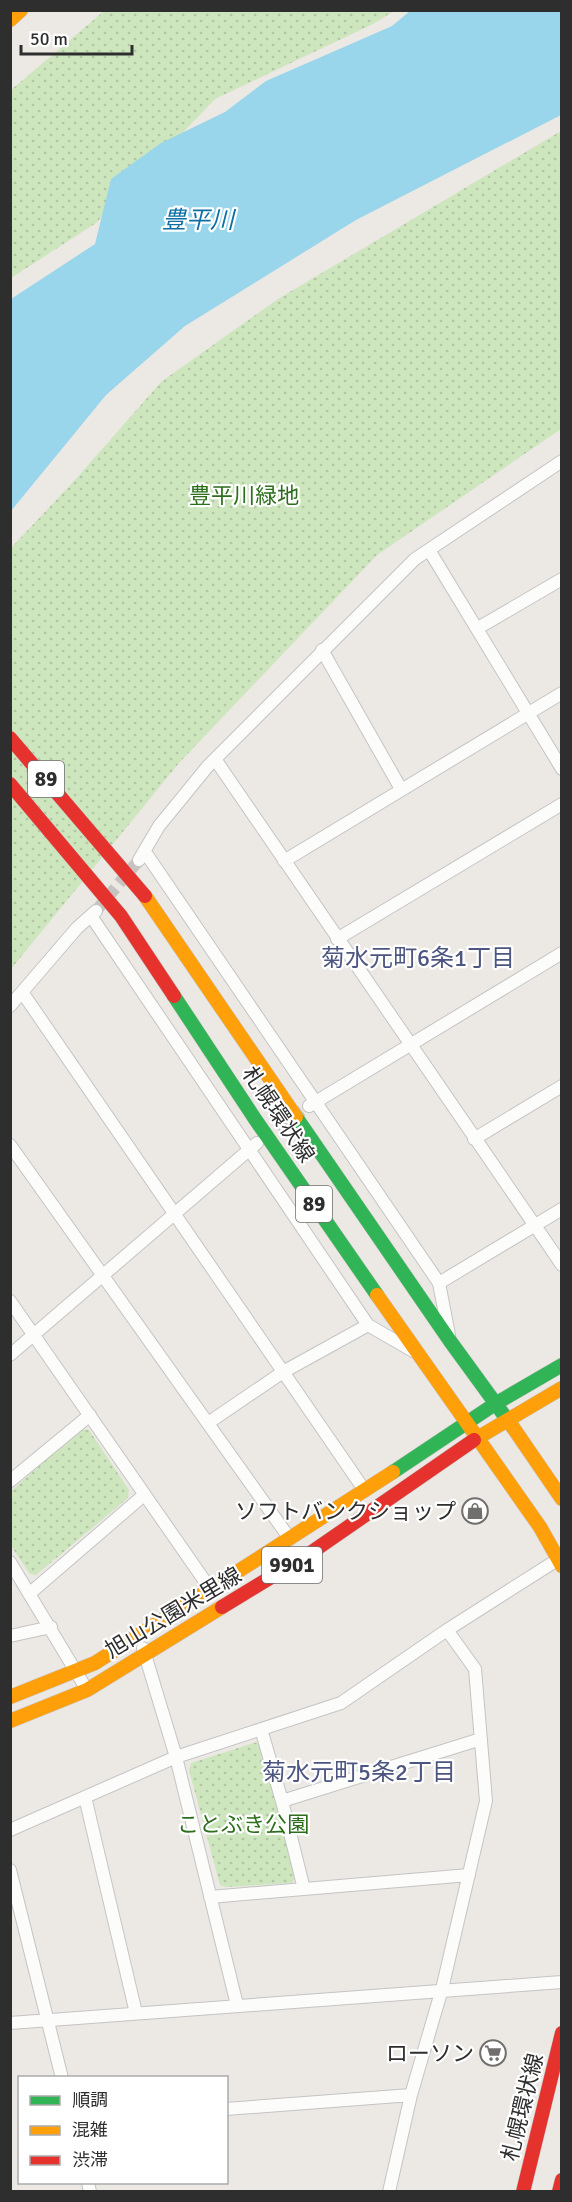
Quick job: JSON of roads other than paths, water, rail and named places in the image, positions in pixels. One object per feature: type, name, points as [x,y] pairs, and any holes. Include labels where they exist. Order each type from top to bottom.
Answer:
[{"type":"main road","points":[[10,20],[21,10]]},
{"type":"main road","name":"札幌環状線","points":[[10,738],[142,892],[561,1499]]},
{"type":"main road","name":"札幌環状線","points":[[10,784],[121,916],[255,1119],[540,1527],[559,1563]]},
{"type":"main road","name":"旭山公園米里線","points":[[10,1697],[94,1663],[365,1491],[466,1422],[561,1365]]},
{"type":"main road","name":"旭山公園米里線","points":[[10,1721],[87,1690],[309,1554],[478,1438],[561,1388]]},
{"type":"main road","name":"札幌環状線","points":[[523,2192],[561,2033]]},
{"type":"street","points":[[450,1341],[439,1283],[311,1104],[142,856],[159,826],[214,759],[415,559],[561,461]]},
{"type":"street","points":[[429,550],[561,769]]},
{"type":"street","points":[[478,628],[561,579]]},
{"type":"street","points":[[322,650],[401,789]]},
{"type":"street","points":[[284,861],[561,693]]},
{"type":"street","points":[[214,759],[561,1265]]},
{"type":"street","points":[[338,939],[561,804]]},
{"type":"street","points":[[10,1006],[77,928],[93,913],[253,1146],[368,1325],[417,1353]]},
{"type":"street","points":[[311,1104],[561,953]]},
{"type":"street","points":[[22,992],[365,1491]]},
{"type":"street","points":[[474,1139],[561,1086]]},
{"type":"street","points":[[10,1145],[290,1539]]},
{"type":"street","points":[[10,1355],[253,1146]]},
{"type":"street","points":[[439,1283],[561,1209]]},
{"type":"street","points":[[10,1301],[211,1590]]},
{"type":"street","points":[[207,1423],[283,1372],[368,1325]]},
{"type":"street","points":[[10,1481],[90,1414]]},
{"type":"street","points":[[29,1594],[144,1495]]},
{"type":"street","points":[[10,1562],[87,1690]]},
{"type":"street","points":[[10,1830],[176,1757],[341,1703],[447,1630],[559,1563]]},
{"type":"street","points":[[10,1636],[51,1627]]},
{"type":"street","points":[[388,2192],[411,2095],[442,1989],[486,1801],[476,1670],[447,1630]]},
{"type":"street","points":[[137,1636],[146,1653],[176,1757],[237,2005]]},
{"type":"street","points":[[261,1730],[304,1889]]},
{"type":"street","points":[[282,1801],[481,1739]]},
{"type":"street","points":[[85,1797],[136,2013]]},
{"type":"street","points":[[10,1870],[61,2076]]},
{"type":"street","points":[[210,1897],[469,1875]]},
{"type":"street","points":[[10,2023],[442,1989],[561,1982]]},
{"type":"street","points":[[228,2109],[411,2095]]},
{"type":"water","name":"豊平川","points":[[410,11],[561,11],[561,115],[356,220],[185,326],[106,395],[11,511],[11,299],[95,244],[111,179],[161,143],[225,112],[266,81],[392,26]]},
{"type":"tunnel","points":[[96,911],[139,860]]},
{"type":"tunnel","points":[[263,1139],[308,1107]]},
{"type":"place","name":"ソフトバンクショップ","points":[[475,1511]]},
{"type":"place","name":"ローソン","points":[[493,2053]]},
{"type":"district","name":"菊水元町6条1丁目","points":[[418,958]]},
{"type":"district","name":"菊水元町5条2丁目","points":[[359,1772]]},
{"type":"park label","name":"豊平川緑地","points":[[244,495]]},
{"type":"park label","name":"ことぶき公園","points":[[243,1824]]}]
